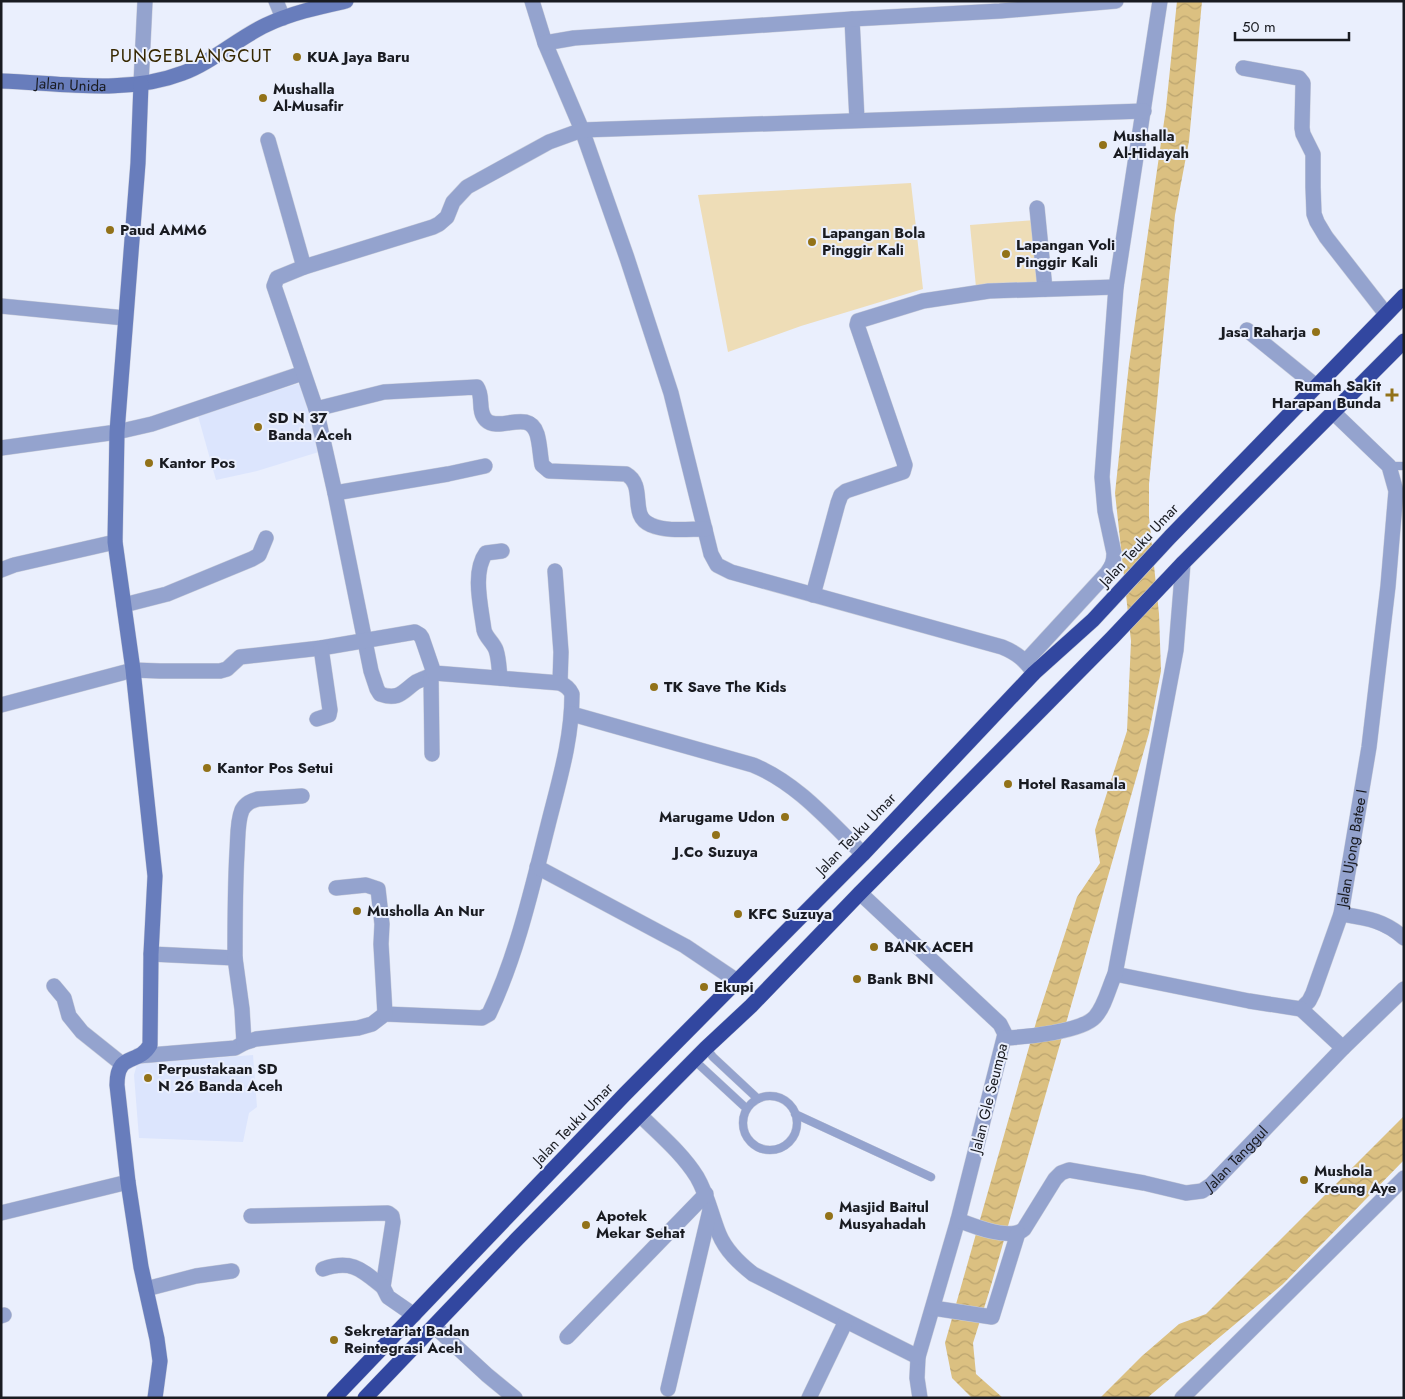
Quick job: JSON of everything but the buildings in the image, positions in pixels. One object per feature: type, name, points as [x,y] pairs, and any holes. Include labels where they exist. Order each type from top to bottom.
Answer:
[{"type":"highway","name":"Jalan Teuku Umar","points":[[334,1398],[625,1094],[863,854],[1030,667],[1093,620],[1187,519],[1404,296]]},
{"type":"highway","points":[[365,1398],[517,1239],[706,1048],[751,1006],[1208,538],[1404,341]]},
{"type":"highway","points":[[1187,519],[1208,538]]},
{"type":"street","points":[[145,1],[138,163],[117,432],[115,542],[132,670],[155,876],[151,954],[150,1045],[147,1050],[122,1064],[118,1070],[117,1085],[128,1182],[160,1361],[155,1398]]},
{"type":"street","points":[[276,1],[283,18]]},
{"type":"street","name":"Jalan Unida","points":[[1,81],[60,85],[141,84],[184,73],[250,33],[283,18],[346,1]]},
{"type":"street","points":[[532,1],[546,43],[582,130],[628,258],[671,393],[699,499],[711,554],[717,566],[813,596],[1002,647],[1013,652],[1030,667],[1112,566],[1114,560],[1104,511],[1102,477],[1116,287],[1160,1]]},
{"type":"street","points":[[546,43],[574,38],[852,19],[1000,6],[1116,1]]},
{"type":"street","points":[[852,19],[857,120]]},
{"type":"street","points":[[1243,68],[1299,78],[1303,83],[1302,128],[1303,134],[1314,154],[1314,214],[1326,237],[1386,314]]},
{"type":"street","points":[[138,1056],[235,1048],[256,1039],[358,1028],[372,1024],[385,1014],[482,1018],[489,1014],[516,941],[568,745],[572,714],[572,694],[567,687],[560,683],[432,674],[417,682],[403,694],[394,697],[380,694],[371,670],[316,409],[274,286],[274,282],[282,274],[433,227],[446,217],[453,202],[468,187],[549,142],[582,130],[1144,111]]},
{"type":"street","points":[[268,140],[304,267]]},
{"type":"street","points":[[1037,208],[1046,289]]},
{"type":"street","points":[[813,596],[841,496],[846,491],[903,472],[905,469],[857,325],[858,321],[923,301],[989,291],[1116,287]]},
{"type":"street","points":[[1,306],[126,318]]},
{"type":"street","points":[[1247,330],[1316,386]]},
{"type":"street","points":[[1,448],[117,432],[152,424],[303,372]]},
{"type":"street","points":[[316,409],[384,392],[477,387],[481,393],[482,414],[487,421],[495,424],[519,422],[530,424],[534,428],[544,468],[549,470],[626,474],[634,480],[638,494],[640,517],[645,522],[658,527],[705,530]]},
{"type":"street","points":[[1334,413],[1396,466],[1400,492]]},
{"type":"street","points":[[335,494],[485,466]]},
{"type":"street","name":"Jalan Ujong Batee I","points":[[1301,1009],[1313,993],[1340,914],[1369,747],[1400,492]]},
{"type":"street","points":[[124,604],[167,594],[252,559],[260,555],[266,538]]},
{"type":"street","points":[[1,570],[115,542]]},
{"type":"street","points":[[500,678],[497,652],[486,637],[484,630],[478,571],[480,560],[486,553],[502,551]]},
{"type":"street","points":[[1004,1038],[1022,1037],[1074,1028],[1090,1021],[1097,1014],[1115,974],[1176,650],[1179,568]]},
{"type":"street","points":[[555,571],[561,652],[560,683]]},
{"type":"street","points":[[1,705],[132,670],[220,671],[227,668],[240,657],[321,648],[415,632],[420,634],[432,674],[432,754]]},
{"type":"street","points":[[316,719],[329,715],[330,710],[321,648]]},
{"type":"street","points":[[572,714],[753,765],[769,772],[797,791],[863,854]]},
{"type":"street","points":[[244,1043],[242,1009],[235,958],[234,894],[238,832],[242,810],[245,805],[258,799],[302,796]]},
{"type":"street","points":[[537,866],[685,946],[737,981]]},
{"type":"street","points":[[336,888],[366,885],[378,889],[382,924],[381,944],[385,1014]]},
{"type":"street","name":"Jalan Gle Seumpa","points":[[860,893],[1000,1024],[1004,1030],[1004,1038],[964,1223],[933,1308],[918,1357],[917,1378],[920,1398]]},
{"type":"street","points":[[1340,914],[1375,920],[1390,927],[1404,938]]},
{"type":"street","points":[[151,954],[235,958]]},
{"type":"street","points":[[1115,974],[1249,1001],[1301,1009],[1343,1048]]},
{"type":"street","points":[[54,986],[64,998],[69,1016],[82,1032],[122,1064]]},
{"type":"street","name":"Jalan Tanggul","points":[[1012,1234],[1024,1229],[1055,1179],[1061,1173],[1069,1170],[1144,1183],[1186,1193],[1196,1193],[1207,1188],[1343,1048],[1404,989]]},
{"type":"street","points":[[640,1115],[686,1160],[706,1194],[719,1236],[727,1249],[744,1267],[753,1274],[918,1357]]},
{"type":"street","points":[[1182,1398],[1404,1178]]},
{"type":"street","points":[[1,1213],[128,1182]]},
{"type":"street","points":[[567,1336],[706,1194]]},
{"type":"street","points":[[668,1389],[710,1209]]},
{"type":"street","points":[[251,1216],[388,1213],[392,1216],[394,1222],[383,1287]]},
{"type":"street","points":[[933,1308],[993,1316],[1012,1234],[964,1223]]},
{"type":"street","points":[[323,1269],[336,1264],[347,1264],[362,1270],[383,1287],[388,1296],[414,1315]]},
{"type":"street","points":[[146,1289],[196,1276],[232,1270]]},
{"type":"street","points":[[809,1398],[846,1322]]},
{"type":"street","points":[[434,1326],[515,1398]]},
{"type":"lane","points":[[706,1048],[713,1057],[758,1099]]},
{"type":"lane","points":[[694,1060],[747,1109]]},
{"type":"lane","points":[[765,1096],[780,1098],[792,1108],[795,1114],[796,1129],[788,1142],[774,1149],[766,1149],[753,1143],[744,1131],[744,1116],[747,1109],[758,1099],[765,1096]]},
{"type":"lane","points":[[795,1114],[931,1177]]},
{"type":"shaded area","name":"Lapangan Bola Pinggir Kali","points":[[911,183],[923,289],[801,326],[728,352],[698,195]]},
{"type":"shaded area","name":"Lapangan Voli Pinggir Kali","points":[[1035,220],[1043,282],[976,287],[970,225]]},
{"type":"shaded area","name":"SD N 37 Banda Aceh","points":[[303,382],[322,451],[257,471],[216,480],[198,416]]},
{"type":"shaded area","points":[[253,1055],[257,1107],[249,1113],[243,1142],[139,1138],[134,1075],[137,1064]]},
{"type":"water","points":[[1177,1],[1202,1],[1189,141],[1175,215],[1149,484],[1149,517],[1159,614],[1161,671],[1149,733],[973,1343],[976,1374],[1003,1398],[972,1398],[952,1378],[945,1343],[1037,1019],[1077,897],[1100,863],[1095,830],[1127,731],[1131,641],[1115,493],[1129,364],[1166,108]]},
{"type":"water","points":[[1404,1116],[1404,1160],[1283,1284],[1147,1398],[1100,1398],[1142,1356],[1179,1324],[1206,1314]]},
{"type":"place","name":"KUA Jaya Baru","points":[[297,57]]},
{"type":"place","name":"Mushalla Al-Musafir","points":[[263,98]]},
{"type":"place","name":"Mushalla Al-Hidayah","points":[[1103,145]]},
{"type":"place","name":"Paud AMM6","points":[[110,230]]},
{"type":"place","name":"Lapangan Bola Pinggir Kali","points":[[812,242]]},
{"type":"place","name":"Lapangan Voli Pinggir Kali","points":[[1006,254]]},
{"type":"place","name":"Jasa Raharja","points":[[1316,332]]},
{"type":"place","name":"Rumah Sakit Harapan Bunda","points":[[1392,395]]},
{"type":"place","name":"SD N 37 Banda Aceh","points":[[258,427]]},
{"type":"place","name":"Kantor Pos","points":[[149,463]]},
{"type":"place","name":"TK Save The Kids","points":[[654,687]]},
{"type":"place","name":"Kantor Pos Setui","points":[[207,768]]},
{"type":"place","name":"Hotel Rasamala","points":[[1008,784]]},
{"type":"place","name":"Marugame Udon","points":[[785,817]]},
{"type":"place","name":"J.Co Suzuya","points":[[716,835]]},
{"type":"place","name":"Musholla An Nur","points":[[357,911]]},
{"type":"place","name":"KFC Suzuya","points":[[738,914]]},
{"type":"place","name":"BANK ACEH","points":[[874,947]]},
{"type":"place","name":"Bank BNI","points":[[857,979]]},
{"type":"place","name":"Ekupi","points":[[704,987]]},
{"type":"place","name":"Perpustakaan SD N 26 Banda Aceh","points":[[148,1078]]},
{"type":"place","name":"Mushola Kreung Aye","points":[[1304,1180]]},
{"type":"place","name":"Masjid Baitul Musyahadah","points":[[829,1216]]},
{"type":"place","name":"Apotek Mekar Sehat","points":[[586,1225]]},
{"type":"place","name":"Sekretariat Badan Reintegrasi Aceh","points":[[334,1340]]},
{"type":"district","name":"PUNGEBLANGCUT","points":[[191,56]]}]
